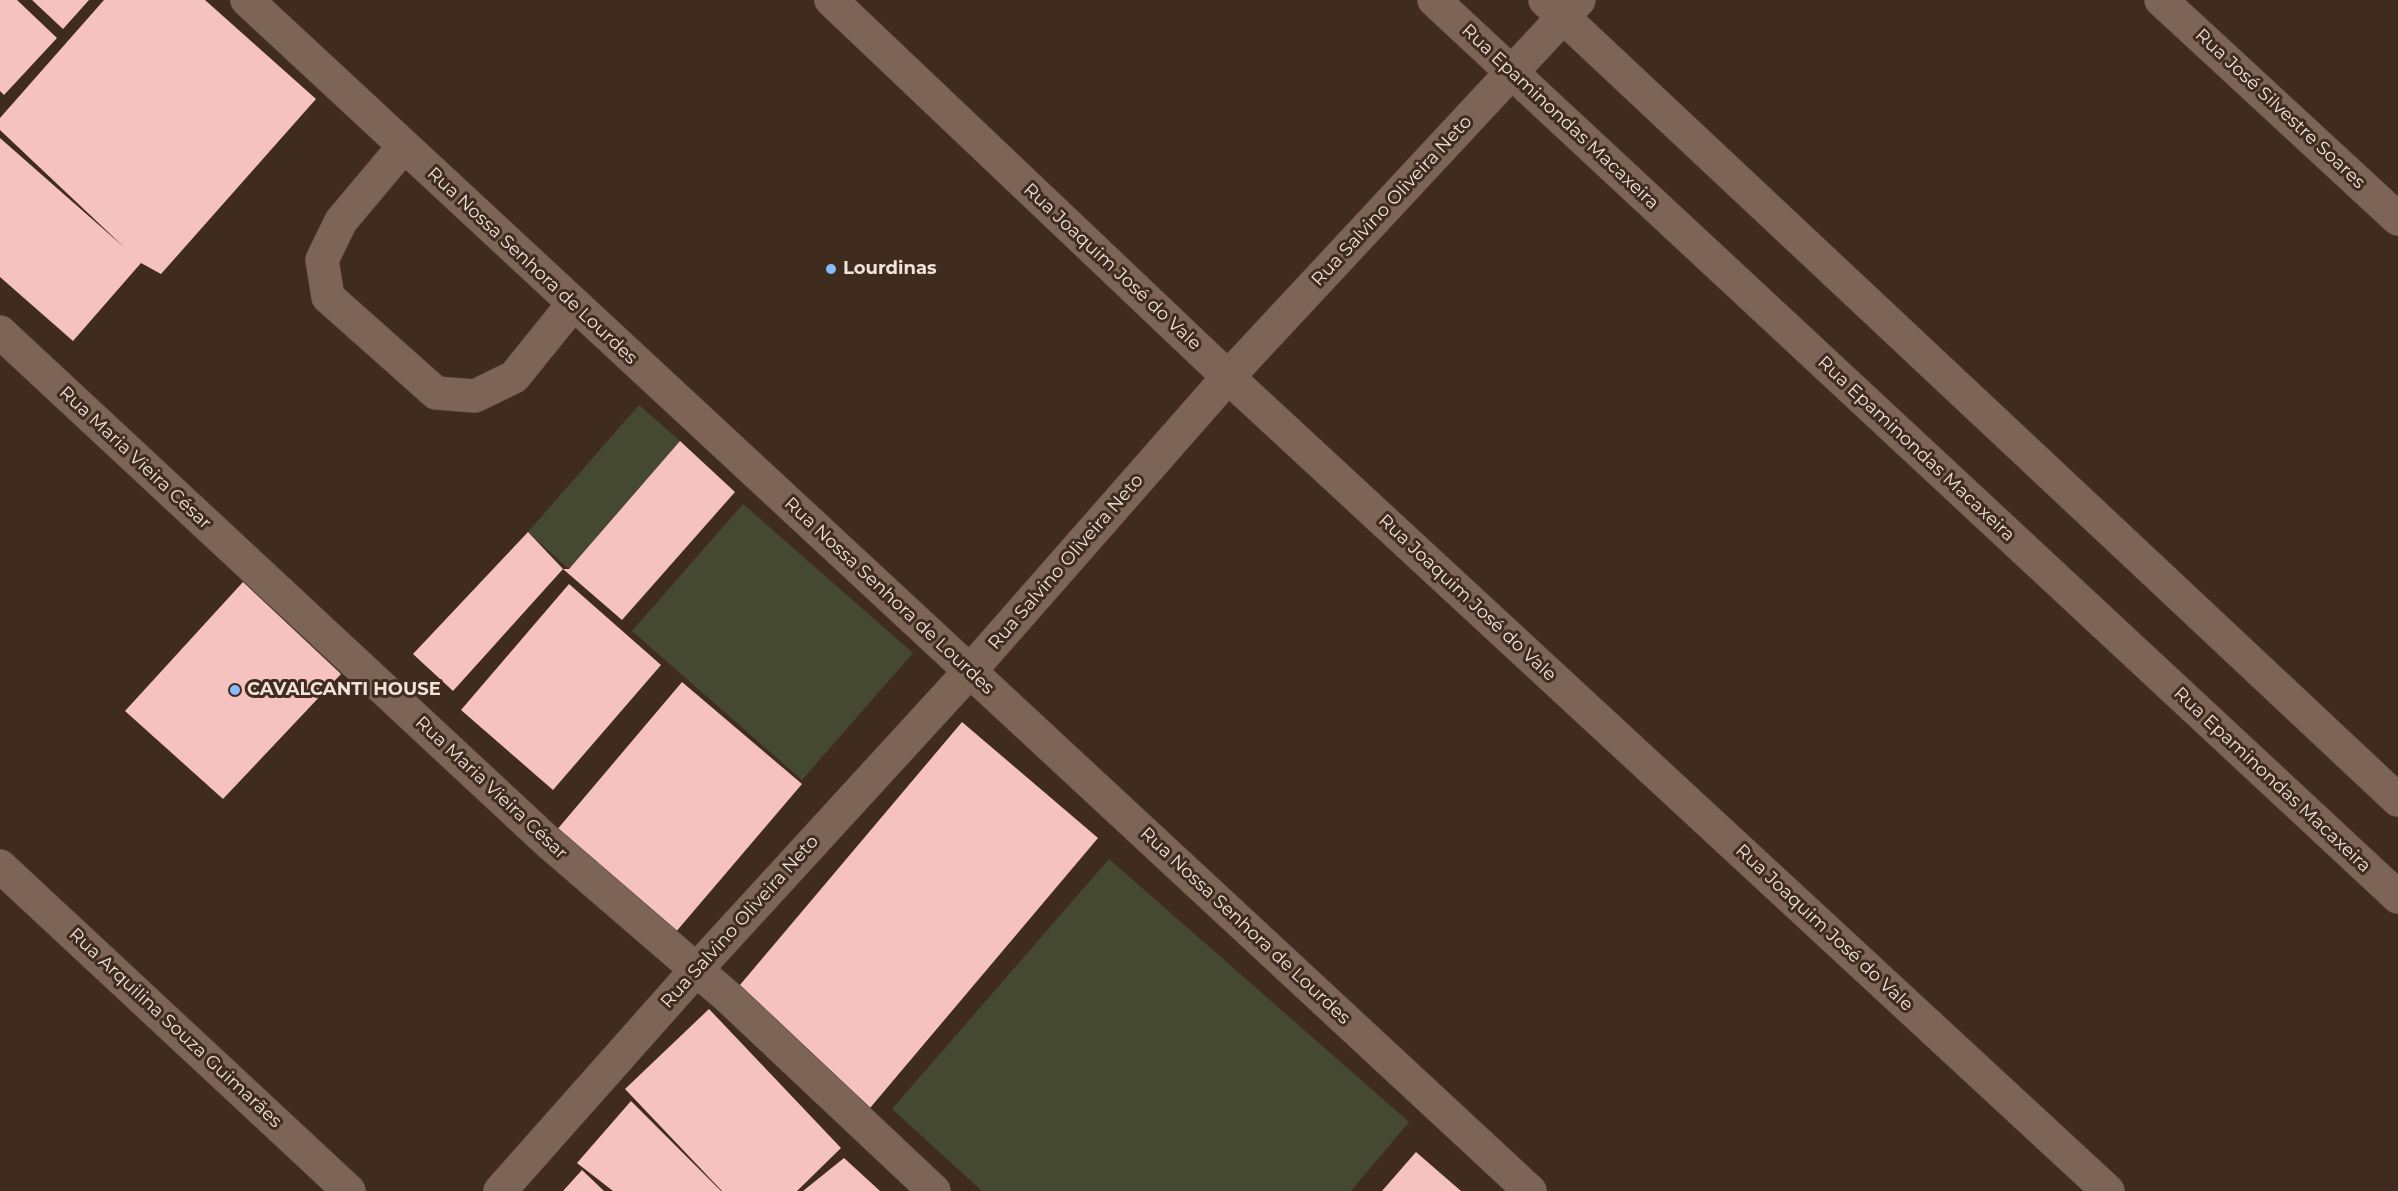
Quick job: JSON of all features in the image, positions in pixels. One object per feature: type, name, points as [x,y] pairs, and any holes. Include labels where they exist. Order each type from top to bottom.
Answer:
[{"type":"street","name":"Rua Nossa Senhora de Lourdes","points":[[247,0],[1530,1191]]},
{"type":"street","name":"Rua Joaquim José do Vale","points":[[831,0],[1228,377],[2108,1191]]},
{"type":"street","name":"Rua Epaminondas Macaxeira","points":[[1434,0],[2398,897]]},
{"type":"street","name":"Rua José Silvestre Soares","points":[[2161,0],[2398,219]]},
{"type":"street","points":[[1562,6],[2398,800]]},
{"type":"street","name":"Rua Salvino Oliveira Neto","points":[[500,1191],[696,970],[970,671],[1228,377],[1512,72],[1562,6]]},
{"type":"street","points":[[404,146],[341,221],[322,260],[328,297],[435,393],[475,396],[514,377],[573,304]]},
{"type":"street","name":"Rua Maria Vieira César","points":[[0,332],[547,841],[728,997],[934,1191]]},
{"type":"street","name":"Rua Arquilina Souza Guimarães","points":[[0,866],[349,1191]]},
{"type":"green space","points":[[639,405],[680,441],[569,569],[528,532]]},
{"type":"green space","points":[[743,504],[913,653],[802,780],[632,631]]},
{"type":"green space","points":[[1109,859],[1409,1122],[1351,1191],[982,1191],[892,1109]]},
{"type":"building","points":[[0,0],[17,0],[57,38],[4,95],[0,91]]},
{"type":"building","points":[[32,0],[89,0],[63,29]]},
{"type":"building","points":[[104,0],[205,0],[316,99],[161,274],[141,263],[73,341],[0,277],[0,138],[125,248],[0,130],[0,118]]},
{"type":"building","points":[[680,441],[735,492],[622,620],[563,569],[569,569]]},
{"type":"building","points":[[528,532],[563,569],[453,691],[413,654]]},
{"type":"building","name":"CAVALCANTI HOUSE","points":[[243,582],[341,674],[223,799],[125,711]]},
{"type":"building","points":[[569,584],[661,665],[553,790],[461,710]]},
{"type":"building","points":[[682,682],[802,784],[669,940],[550,838]]},
{"type":"building","points":[[962,722],[1098,838],[870,1108],[734,992]]},
{"type":"building","points":[[709,1009],[841,1148],[797,1191],[722,1191],[625,1089]]},
{"type":"building","points":[[631,1101],[721,1191],[613,1191],[577,1163]]},
{"type":"building","points":[[1416,1152],[1461,1191],[1382,1191]]},
{"type":"building","points":[[844,1158],[880,1191],[803,1191]]},
{"type":"building","points":[[582,1170],[604,1191],[563,1191]]},
{"type":"place","name":"Lourdinas","points":[[831,269]]},
{"type":"place","name":"CAVALCANTI HOUSE","points":[[235,690]]}]
